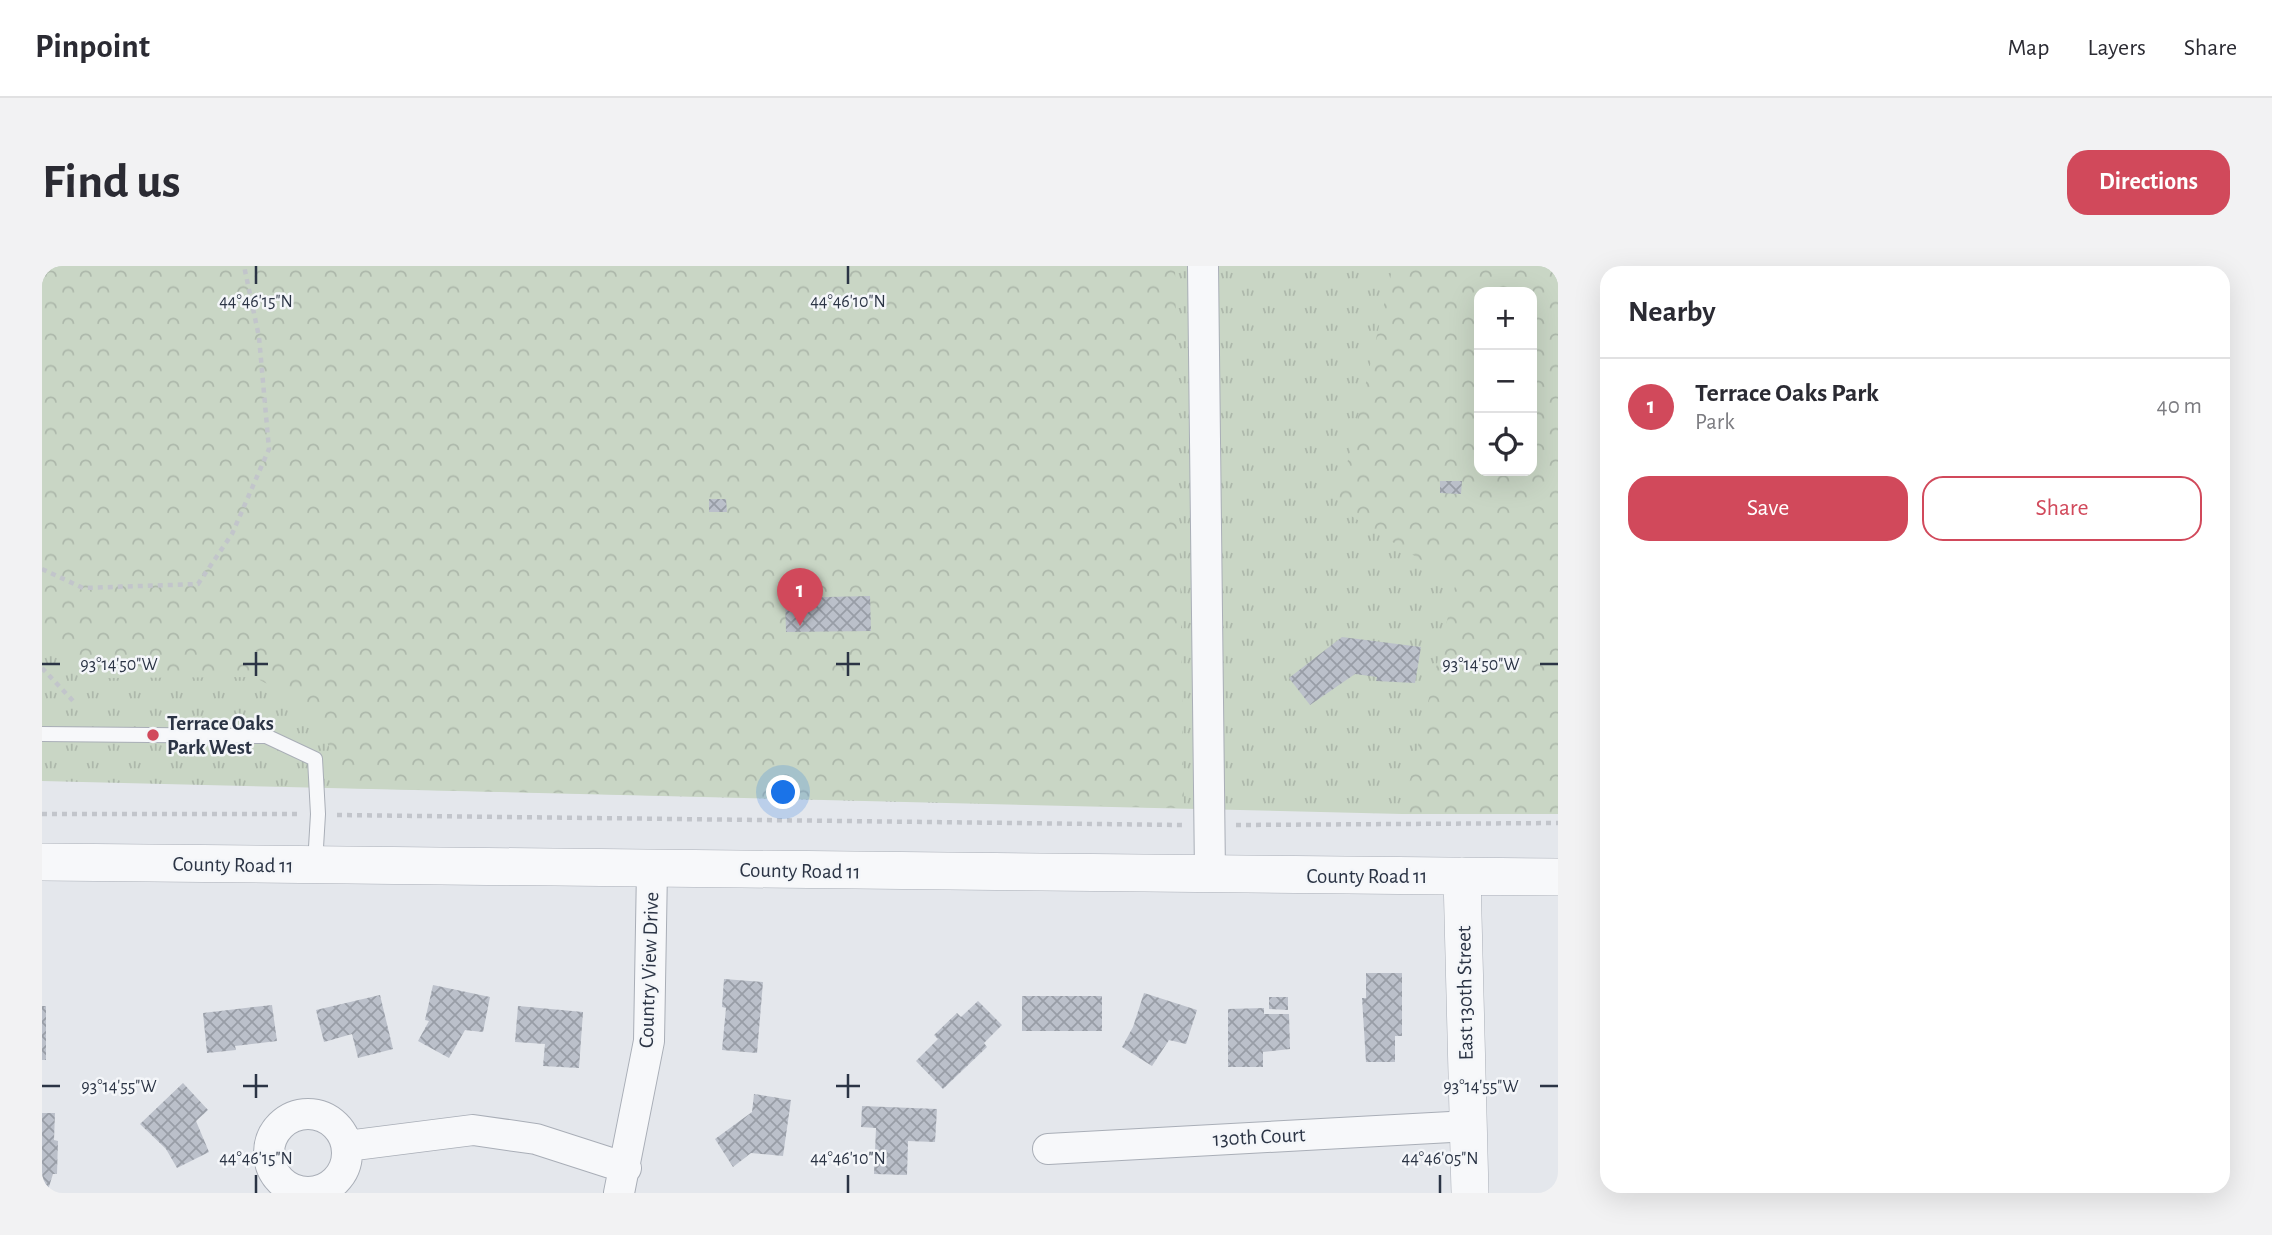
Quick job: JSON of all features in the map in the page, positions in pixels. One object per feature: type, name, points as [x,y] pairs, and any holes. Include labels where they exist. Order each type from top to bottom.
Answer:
[{"type":"street","points":[[1203,266],[1210,875]]},
{"type":"street","name":"County Road 11","points":[[42,862],[1558,877]]},
{"type":"street","name":"Country View Drive","points":[[623,1180],[649,1041],[652,869]]},
{"type":"street","name":"East 130th Street","points":[[1462,876],[1471,1193]]},
{"type":"street","name":"130th Court","points":[[1048,1149],[1469,1126]]},
{"type":"street","points":[[347,1146],[472,1129],[536,1139],[623,1180]]},
{"type":"lane","points":[[42,734],[266,736],[315,759],[318,814],[315,866]]},
{"type":"path","points":[[42,569],[83,587],[198,584],[232,534],[269,449],[259,337],[244,266]]},
{"type":"path","points":[[42,668],[76,705]]},
{"type":"path","points":[[42,814],[318,814],[1209,825],[1558,823]]},
{"type":"green space","points":[[42,266],[1558,266],[1558,814],[1402,814],[42,781]]},
{"type":"green space","points":[[42,266],[1175,266],[1184,808],[346,788],[313,708],[254,677],[104,678],[42,637]]},
{"type":"green space","points":[[1393,266],[1558,266],[1558,814],[1402,814],[1456,582],[1337,507]]},
{"type":"building","points":[[1440,481],[1462,481],[1461,494],[1440,493]]},
{"type":"building","points":[[709,499],[726,499],[727,512],[709,512]]},
{"type":"building","points":[[870,596],[871,631],[786,632],[785,598]]},
{"type":"building","points":[[1342,637],[1421,647],[1415,683],[1376,681],[1377,677],[1355,674],[1310,705],[1289,678]]},
{"type":"building","points":[[1366,973],[1402,973],[1402,1036],[1395,1036],[1395,1062],[1366,1062],[1362,998],[1366,998]]},
{"type":"building","points":[[724,979],[763,982],[757,1053],[722,1050],[726,1008],[722,1007]]},
{"type":"building","points":[[433,985],[490,997],[483,1032],[465,1030],[449,1058],[418,1041],[429,1021],[425,1020]]},
{"type":"building","points":[[1144,993],[1197,1010],[1186,1044],[1169,1040],[1152,1066],[1122,1047],[1133,1027]]},
{"type":"building","points":[[380,995],[393,1049],[358,1058],[352,1034],[324,1042],[316,1010]]},
{"type":"building","points":[[1022,996],[1102,996],[1102,1031],[1022,1031]]},
{"type":"building","points":[[1269,997],[1288,997],[1288,1010],[1269,1009]]},
{"type":"building","points":[[978,1001],[1002,1025],[984,1043],[987,1047],[943,1089],[916,1061],[938,1039],[934,1035],[957,1013],[961,1017]]},
{"type":"building","points":[[272,1005],[277,1041],[235,1046],[236,1050],[207,1053],[203,1013]]},
{"type":"building","points":[[42,1006],[46,1006],[46,1060],[42,1060]]},
{"type":"building","points":[[518,1006],[583,1012],[579,1068],[543,1066],[545,1044],[515,1042]]},
{"type":"building","points":[[1264,1008],[1264,1014],[1289,1014],[1290,1049],[1263,1052],[1263,1067],[1228,1067],[1228,1009]]},
{"type":"building","points":[[183,1083],[208,1110],[196,1121],[209,1152],[177,1168],[166,1149],[140,1124]]},
{"type":"building","points":[[754,1094],[791,1100],[783,1156],[751,1153],[733,1167],[715,1139],[752,1112]]},
{"type":"building","points":[[862,1106],[937,1109],[935,1142],[908,1141],[907,1175],[874,1174],[876,1128],[861,1127]]},
{"type":"building","points":[[42,1113],[55,1113],[54,1140],[58,1141],[57,1174],[53,1174],[47,1193],[42,1193]]},
{"type":"place","name":"Terrace Oaks Park","points":[[800,626]]},
{"type":"place","name":"Terrace Oaks Park West","points":[[153,735]]}]
